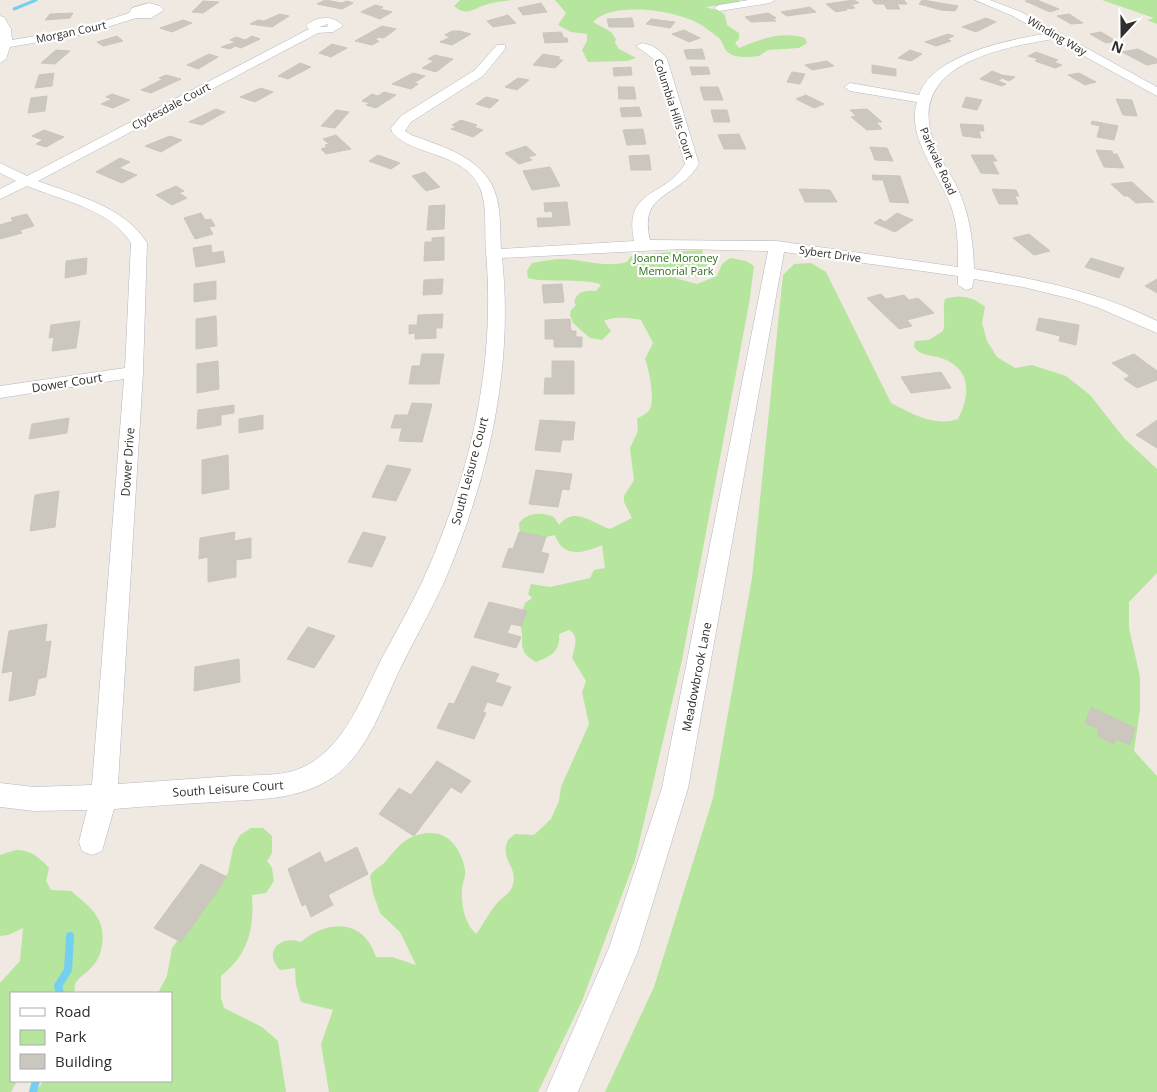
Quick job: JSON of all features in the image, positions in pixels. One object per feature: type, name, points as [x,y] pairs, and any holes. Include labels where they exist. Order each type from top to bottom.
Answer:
[{"type":"street","points":[[719,8],[770,0]]},
{"type":"street","name":"Winding Way","points":[[980,0],[1017,14],[1157,92]]},
{"type":"street","name":"Morgan Court","points":[[6,44],[85,31],[135,15]]},
{"type":"street","points":[[0,19],[7,34],[6,44],[0,59]]},
{"type":"street","name":"Clydesdale Court","points":[[0,195],[316,30]]},
{"type":"street","points":[[850,87],[922,99],[929,86],[941,74],[969,56],[1005,44],[1055,35]]},
{"type":"street","name":"Columbia Hills Court","points":[[642,46],[655,52],[660,59],[692,164],[688,174],[650,198],[642,208],[639,222],[643,246]]},
{"type":"street","name":"South Leisure Court","points":[[0,795],[34,799],[104,797],[287,785],[314,776],[331,763],[350,739],[374,699],[439,568],[467,491],[479,444],[494,368],[497,337],[490,197],[481,178],[459,159],[406,138],[399,132],[398,128],[406,119],[479,72],[501,47]]},
{"type":"street","name":"Parkvale Road","points":[[922,99],[920,113],[925,137],[951,190],[964,227],[966,278]]},
{"type":"street","name":"Dower Drive","points":[[0,167],[26,181],[121,221],[137,234],[140,256],[134,372],[104,797],[92,842]]},
{"type":"street","name":"Sybert Drive","points":[[494,254],[708,244],[777,246],[966,278],[1022,281],[1085,296],[1116,308],[1157,328]]},
{"type":"street","name":"Meadowbrook Lane","points":[[562,1092],[624,951],[675,788],[777,246]]},
{"type":"street","name":"Dower Court","points":[[0,392],[134,372]]},
{"type":"green space","points":[[460,0],[512,0],[488,4],[471,11],[463,11],[454,6]]},
{"type":"green space","points":[[555,0],[739,0],[741,3],[705,7],[720,11],[725,15],[727,25],[739,33],[739,39],[735,43],[739,48],[763,39],[788,35],[805,38],[807,43],[799,48],[768,50],[759,56],[735,56],[727,51],[719,38],[693,21],[664,12],[647,10],[616,11],[603,15],[593,22],[611,32],[616,39],[615,43],[619,49],[636,58],[627,61],[588,62],[582,50],[587,41],[587,34],[571,32],[558,25],[566,13]]},
{"type":"green space","points":[[1102,0],[1157,0],[1157,24],[1147,20],[1154,18]]},
{"type":"green space","name":"Joanne Moroney Memorial Park","points":[[702,250],[711,275],[675,278],[697,284],[717,276],[722,264],[730,258],[746,261],[754,266],[749,304],[682,660],[635,860],[582,1001],[538,1092],[329,1092],[321,1044],[333,1010],[301,1002],[296,985],[295,968],[280,970],[273,957],[273,951],[276,946],[287,941],[301,942],[311,934],[322,929],[344,927],[354,929],[363,935],[376,957],[392,957],[416,965],[400,932],[380,913],[373,893],[370,876],[409,838],[429,833],[449,839],[461,856],[465,872],[462,888],[463,907],[466,919],[476,934],[498,902],[512,887],[513,872],[506,853],[508,840],[515,834],[534,835],[551,819],[559,801],[561,787],[589,724],[582,692],[586,681],[572,658],[575,639],[572,633],[569,630],[559,634],[558,645],[554,652],[536,662],[529,658],[523,649],[519,622],[525,603],[532,598],[528,594],[531,584],[550,587],[590,578],[594,570],[605,568],[602,545],[581,552],[569,551],[563,548],[555,535],[542,538],[520,535],[519,523],[526,517],[535,514],[554,517],[559,525],[571,516],[578,516],[610,529],[632,518],[624,502],[624,496],[634,480],[630,448],[638,431],[637,419],[647,413],[651,406],[651,382],[645,359],[653,343],[641,320],[627,318],[612,318],[604,321],[611,331],[602,340],[590,338],[573,323],[570,315],[571,310],[576,305],[574,302],[575,298],[580,293],[596,291],[601,285],[588,282],[528,278],[527,271],[532,263],[552,260],[564,259],[619,264],[627,262],[631,256],[643,256],[642,254]]},
{"type":"green space","points":[[811,263],[826,272],[891,403],[916,415],[932,420],[949,421],[958,419],[966,390],[962,373],[949,361],[922,353],[914,347],[915,341],[929,340],[943,331],[945,299],[955,297],[971,298],[985,307],[982,323],[987,341],[997,357],[1015,368],[1032,365],[1066,376],[1090,395],[1124,438],[1157,469],[1157,573],[1129,602],[1129,628],[1140,677],[1140,709],[1134,751],[1157,776],[1157,1092],[605,1092],[654,987],[713,798],[752,578],[783,275],[794,264]]},
{"type":"green space","points":[[251,828],[263,828],[272,836],[272,853],[267,861],[272,868],[274,881],[266,893],[252,895],[252,919],[248,940],[238,959],[221,976],[221,998],[224,1008],[262,1027],[278,1041],[286,1092],[35,1092],[43,1082],[172,1082],[172,992],[159,992],[167,976],[172,948],[228,873],[233,848],[240,835]]},
{"type":"green space","points":[[16,850],[26,851],[35,855],[49,868],[46,881],[51,890],[71,891],[95,914],[102,927],[103,936],[100,955],[95,964],[76,982],[75,992],[10,992],[10,1082],[16,1082],[11,1092],[0,1092],[0,983],[20,961],[23,928],[8,935],[0,936],[0,855]]},
{"type":"building","points":[[325,0],[353,3],[342,9],[317,4]]},
{"type":"building","points":[[854,0],[859,3],[851,5],[855,8],[836,12],[826,4]]},
{"type":"building","points":[[872,0],[904,0],[907,4],[897,4],[900,9],[887,9],[884,4],[875,4]]},
{"type":"building","points":[[922,0],[958,6],[955,11],[941,10],[919,4]]},
{"type":"building","points":[[1037,0],[1059,9],[1050,12],[1025,1]]},
{"type":"building","points":[[203,1],[219,2],[203,13],[192,12]]},
{"type":"building","points":[[541,3],[547,12],[523,15],[518,8]]},
{"type":"building","points":[[375,5],[383,7],[380,9],[392,12],[380,19],[361,12]]},
{"type":"building","points":[[810,7],[816,12],[787,16],[781,12]]},
{"type":"building","points":[[73,13],[70,18],[45,20],[50,14]]},
{"type":"building","points":[[768,13],[776,18],[772,19],[776,21],[751,22],[745,17]]},
{"type":"building","points":[[280,14],[289,16],[272,27],[250,24],[258,20],[264,21]]},
{"type":"building","points":[[1069,14],[1083,23],[1071,24],[1057,16]]},
{"type":"building","points":[[508,15],[516,23],[493,27],[487,21]]},
{"type":"building","points":[[632,18],[634,27],[609,27],[607,19]]},
{"type":"building","points":[[986,18],[996,22],[976,32],[962,27]]},
{"type":"building","points":[[651,19],[675,22],[670,28],[646,24]]},
{"type":"building","points":[[183,20],[192,23],[172,32],[160,28]]},
{"type":"building","points":[[382,26],[396,29],[384,38],[379,37],[375,40],[379,41],[372,45],[355,41]]},
{"type":"building","points":[[684,30],[700,38],[689,42],[672,34]]},
{"type":"building","points":[[452,31],[471,34],[452,45],[440,42],[450,37],[445,35]]},
{"type":"building","points":[[561,32],[568,42],[545,43],[543,33]]},
{"type":"building","points":[[1101,32],[1116,41],[1106,43],[1090,34]]},
{"type":"building","points":[[948,34],[954,36],[947,39],[951,41],[936,46],[925,42]]},
{"type":"building","points":[[117,36],[123,41],[103,46],[97,42]]},
{"type":"building","points":[[252,36],[260,39],[241,48],[235,46],[230,49],[221,47],[236,42],[230,40],[236,37],[245,40]]},
{"type":"building","points":[[332,44],[347,48],[331,57],[319,53]]},
{"type":"building","points":[[702,49],[705,59],[687,59],[684,50]]},
{"type":"building","points":[[1138,49],[1157,59],[1157,63],[1147,65],[1122,52]]},
{"type":"building","points":[[56,50],[70,51],[55,64],[41,63]]},
{"type":"building","points":[[910,50],[922,54],[911,61],[898,58]]},
{"type":"building","points":[[1036,52],[1058,60],[1054,62],[1062,65],[1055,68],[1035,61],[1038,59],[1028,56]]},
{"type":"building","points":[[209,54],[218,57],[198,69],[187,65]]},
{"type":"building","points":[[543,54],[560,57],[558,60],[563,60],[555,68],[533,65]]},
{"type":"building","points":[[435,55],[453,59],[436,72],[422,68],[434,61],[428,59]]},
{"type":"building","points":[[827,61],[834,66],[812,70],[805,65]]},
{"type":"building","points":[[300,63],[311,67],[288,79],[278,76]]},
{"type":"building","points":[[872,65],[896,69],[896,76],[872,73]]},
{"type":"building","points":[[631,67],[632,75],[614,76],[613,68]]},
{"type":"building","points":[[690,67],[708,67],[710,74],[692,75]]},
{"type":"building","points":[[992,71],[1015,77],[1009,81],[1002,78],[998,81],[1006,84],[1002,86],[980,79]]},
{"type":"building","points":[[792,72],[805,74],[800,84],[787,82]]},
{"type":"building","points":[[54,73],[52,86],[35,88],[39,75]]},
{"type":"building","points":[[413,73],[425,76],[414,83],[418,84],[411,89],[392,84]]},
{"type":"building","points":[[1079,73],[1096,82],[1085,85],[1068,75]]},
{"type":"building","points":[[166,75],[181,79],[151,93],[141,90],[163,79],[159,78]]},
{"type":"building","points":[[518,78],[529,80],[517,90],[505,87]]},
{"type":"building","points":[[618,87],[634,87],[636,99],[619,99]]},
{"type":"building","points":[[700,87],[718,87],[723,100],[704,100]]},
{"type":"building","points":[[261,88],[273,92],[255,102],[240,97]]},
{"type":"building","points":[[384,92],[396,95],[376,108],[366,105],[370,103],[362,101],[372,94],[378,96]]},
{"type":"building","points":[[112,94],[130,100],[113,108],[101,104],[112,99],[106,97]]},
{"type":"building","points":[[806,95],[824,104],[814,108],[796,99]]},
{"type":"building","points":[[47,96],[45,111],[28,113],[31,98]]},
{"type":"building","points":[[486,97],[499,100],[490,108],[476,104]]},
{"type":"building","points":[[966,97],[982,100],[977,110],[962,107]]},
{"type":"building","points":[[1116,99],[1132,100],[1137,116],[1123,115]]},
{"type":"building","points":[[639,107],[642,116],[622,117],[620,108]]},
{"type":"building","points":[[216,109],[225,112],[202,125],[189,122]]},
{"type":"building","points":[[867,109],[882,122],[876,122],[882,129],[867,130],[851,117],[856,116],[850,110]]},
{"type":"building","points":[[336,110],[349,112],[335,128],[321,126]]},
{"type":"building","points":[[711,110],[727,110],[730,122],[714,122]]},
{"type":"building","points":[[461,120],[477,125],[474,127],[483,130],[473,137],[451,129],[456,127],[452,125]]},
{"type":"building","points":[[1092,121],[1118,126],[1114,140],[1097,137],[1100,126],[1091,124]]},
{"type":"building","points":[[960,124],[983,125],[984,131],[979,131],[981,138],[963,136]]},
{"type":"building","points":[[643,129],[646,144],[627,145],[623,130]]},
{"type":"building","points":[[44,130],[64,137],[46,147],[36,144],[43,140],[32,136]]},
{"type":"building","points":[[739,134],[746,149],[724,149],[718,135]]},
{"type":"building","points":[[336,135],[351,149],[326,154],[321,149],[329,144],[323,139]]},
{"type":"building","points":[[170,136],[182,140],[161,152],[145,146]]},
{"type":"building","points":[[526,146],[536,155],[528,157],[532,160],[519,164],[505,153]]},
{"type":"building","points":[[870,147],[887,148],[893,161],[875,160]]},
{"type":"building","points":[[1096,150],[1112,151],[1113,154],[1117,154],[1124,168],[1104,167]]},
{"type":"building","points":[[378,155],[400,163],[391,169],[369,161]]},
{"type":"building","points":[[649,155],[651,170],[631,170],[629,156]]},
{"type":"building","points":[[971,155],[993,155],[997,161],[992,161],[999,174],[981,173]]},
{"type":"building","points":[[120,158],[130,162],[119,168],[137,175],[122,183],[96,172]]},
{"type":"building","points":[[550,167],[560,186],[532,190],[523,171]]},
{"type":"building","points":[[425,172],[440,187],[426,191],[412,176]]},
{"type":"building","points":[[872,175],[900,176],[909,203],[890,202],[883,180],[873,180]]},
{"type":"building","points":[[1132,182],[1154,202],[1136,203],[1128,196],[1124,196],[1111,184]]},
{"type":"building","points":[[176,186],[184,191],[179,193],[187,198],[172,205],[156,195]]},
{"type":"building","points":[[799,189],[830,190],[837,202],[805,202]]},
{"type":"building","points":[[992,189],[1016,190],[1019,196],[1015,196],[1018,204],[999,204]]},
{"type":"building","points":[[567,202],[570,225],[538,227],[537,218],[553,218],[552,211],[545,212],[544,203]]},
{"type":"building","points":[[445,205],[444,229],[427,230],[429,206]]},
{"type":"building","points":[[201,213],[205,220],[211,219],[215,226],[209,227],[213,234],[195,239],[184,218]]},
{"type":"building","points":[[897,213],[913,220],[895,232],[874,223],[880,219],[885,222]]},
{"type":"building","points":[[27,214],[34,226],[20,230],[22,233],[0,239],[0,225],[13,221],[11,218]]},
{"type":"building","points":[[1029,234],[1050,251],[1034,255],[1013,238]]},
{"type":"building","points":[[444,237],[444,260],[424,261],[425,242],[432,242],[432,238]]},
{"type":"building","points":[[211,245],[212,253],[223,251],[225,262],[196,267],[193,248]]},
{"type":"building","points":[[87,258],[86,274],[65,278],[66,261]]},
{"type":"building","points":[[1091,258],[1124,268],[1119,278],[1085,267]]},
{"type":"building","points":[[443,279],[442,294],[423,295],[424,280]]},
{"type":"building","points":[[1157,279],[1157,293],[1145,286]]},
{"type":"building","points":[[216,281],[216,299],[194,302],[194,284]]},
{"type":"building","points":[[562,284],[564,302],[544,303],[542,285]]},
{"type":"building","points":[[881,294],[886,299],[904,295],[909,300],[918,298],[934,313],[907,320],[912,326],[899,329],[867,298]]},
{"type":"building","points":[[443,314],[442,328],[436,328],[436,338],[415,339],[415,333],[409,334],[409,325],[417,325],[418,315]]},
{"type":"building","points":[[216,316],[217,346],[196,349],[196,319]]},
{"type":"building","points":[[1039,318],[1079,325],[1076,345],[1059,341],[1060,336],[1036,330]]},
{"type":"building","points":[[570,319],[571,331],[576,331],[576,337],[582,337],[582,347],[554,347],[554,339],[545,339],[545,320]]},
{"type":"building","points":[[80,321],[76,348],[52,351],[54,337],[49,338],[51,325]]},
{"type":"building","points":[[422,354],[444,354],[439,384],[409,384],[412,366],[420,366]]},
{"type":"building","points":[[1134,354],[1157,371],[1157,380],[1137,388],[1124,379],[1130,376],[1112,363]]},
{"type":"building","points":[[218,361],[219,389],[197,393],[197,364]]},
{"type":"building","points":[[552,361],[574,361],[574,394],[544,394],[545,378],[552,378]]},
{"type":"building","points":[[941,372],[951,388],[911,393],[901,377]]},
{"type":"building","points":[[412,403],[432,404],[422,442],[399,441],[402,428],[391,428],[395,415],[408,415]]},
{"type":"building","points":[[234,405],[234,413],[221,415],[221,425],[197,429],[198,410]]},
{"type":"building","points":[[263,415],[263,429],[239,433],[239,419]]},
{"type":"building","points":[[69,418],[67,433],[29,439],[32,424]]},
{"type":"building","points":[[540,420],[575,422],[573,440],[562,440],[560,452],[535,450]]},
{"type":"building","points":[[1157,420],[1157,448],[1136,435]]},
{"type":"building","points":[[228,455],[229,489],[202,494],[202,460]]},
{"type":"building","points":[[387,465],[411,469],[396,501],[372,497]]},
{"type":"building","points":[[536,470],[572,474],[569,490],[562,489],[558,507],[529,504]]},
{"type":"building","points":[[59,491],[55,527],[30,531],[35,495]]},
{"type":"building","points":[[235,532],[234,541],[251,538],[251,558],[236,560],[236,577],[208,582],[208,557],[199,559],[200,538]]},
{"type":"building","points":[[363,532],[386,537],[372,567],[348,562]]},
{"type":"building","points":[[519,532],[546,537],[541,552],[549,554],[543,573],[502,567],[509,548],[513,549]]},
{"type":"building","points":[[489,602],[527,611],[521,626],[511,624],[507,633],[521,637],[516,648],[474,637]]},
{"type":"building","points":[[47,624],[45,642],[51,641],[46,677],[38,679],[35,695],[9,701],[13,671],[2,673],[9,631]]},
{"type":"building","points":[[308,627],[335,636],[314,668],[287,659]]},
{"type":"building","points":[[239,659],[240,682],[194,691],[195,667]]},
{"type":"building","points":[[472,666],[499,674],[495,682],[511,687],[502,706],[487,702],[483,712],[486,713],[474,739],[437,728],[449,703],[454,704]]},
{"type":"building","points":[[1091,707],[1135,728],[1130,745],[1116,739],[1114,744],[1097,736],[1099,729],[1085,723]]},
{"type":"building","points":[[437,761],[471,781],[461,793],[451,787],[414,836],[379,814],[399,788],[411,795]]},
{"type":"building","points":[[357,847],[368,874],[328,895],[333,905],[311,917],[306,904],[302,906],[288,869],[320,852],[325,863]]},
{"type":"building","points":[[201,864],[227,877],[181,942],[154,928]]},
{"type":"waterway","points":[[14,9],[36,0]]},
{"type":"waterway","points":[[60,992],[58,986],[68,970],[70,936]]},
{"type":"waterway","points":[[33,1092],[36,1082]]}]
